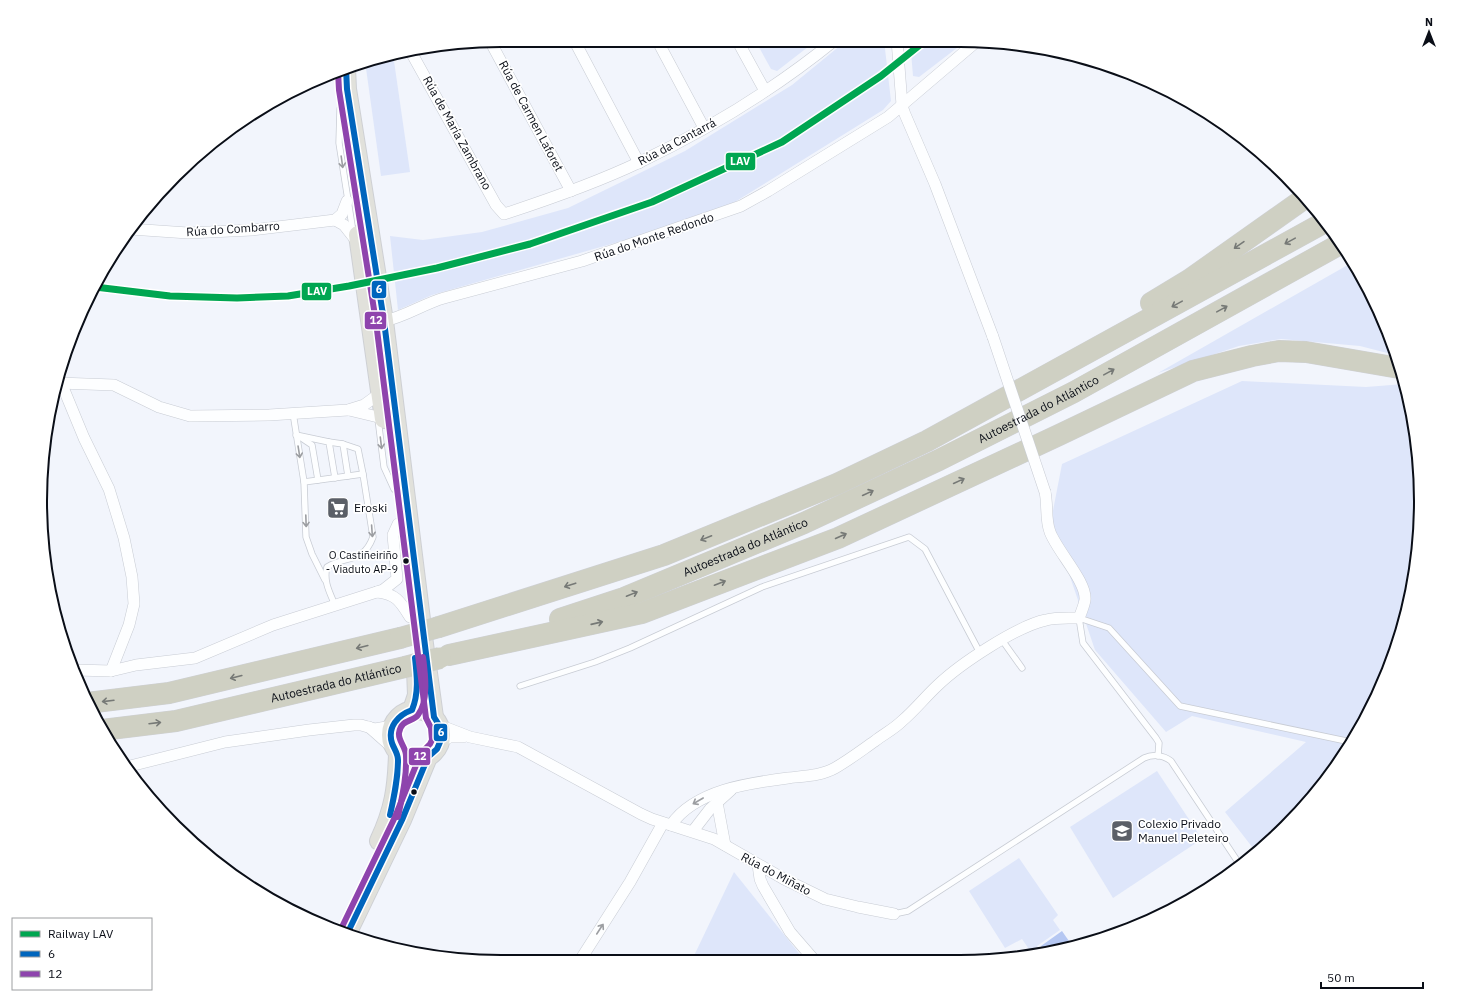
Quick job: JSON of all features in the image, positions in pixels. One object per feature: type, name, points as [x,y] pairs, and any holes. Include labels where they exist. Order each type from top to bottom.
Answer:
[{"type":"highway","points":[[742,523],[834,475],[956,416],[1077,348],[1189,280],[1300,201]]},
{"type":"highway","name":"Autoestrada do Atlántico","points":[[94,702],[169,693],[400,638],[439,627],[664,555],[837,484],[927,441],[1320,225]]},
{"type":"highway","name":"Autoestrada do Atlántico","points":[[109,729],[176,721],[445,657],[624,598],[804,523],[939,460],[1074,392],[1335,247]]},
{"type":"highway","points":[[445,657],[642,612],[838,538],[1059,436],[1193,371],[1252,356],[1279,351],[1306,352],[1394,367]]},
{"type":"main road","points":[[347,74],[384,321],[424,644],[437,728],[437,749],[428,757],[402,820],[349,929]]},
{"type":"main road","points":[[337,78],[394,489],[407,612],[418,689],[416,702],[412,710]]},
{"type":"main road","points":[[428,757],[416,760],[403,757],[397,751],[392,742],[390,734],[392,726],[400,715],[412,710],[420,710],[437,728]]},
{"type":"main road","points":[[338,924],[365,872],[389,819],[397,782],[397,751]]},
{"type":"street","name":"Rúa de Carmen Laforet","points":[[493,47],[571,191]]},
{"type":"street","points":[[578,47],[639,163]]},
{"type":"street","points":[[661,47],[704,128]]},
{"type":"street","points":[[741,47],[765,91]]},
{"type":"street","name":"Rúa da Cantarrá","points":[[504,214],[571,191],[639,163],[704,128],[765,91],[795,71],[826,47]]},
{"type":"street","points":[[583,955],[667,824],[693,804],[717,793],[750,783],[818,775],[833,769],[901,722],[939,684],[1002,640],[1033,624],[1045,620],[1058,618],[1079,618],[1085,600],[1082,584],[1059,549],[1050,532],[1046,514],[1047,502],[1045,492],[993,337],[935,184],[902,105],[898,47]]},
{"type":"street","name":"Rúa do Monte Redondo","points":[[384,321],[396,318],[438,300],[582,261],[742,206],[888,117],[970,47]]},
{"type":"street","name":"Rúa de María Zambrano","points":[[413,56],[496,205],[504,214]]},
{"type":"street","points":[[347,201],[342,214],[335,220],[344,225],[354,239]]},
{"type":"street","name":"Rúa do Combarro","points":[[138,230],[188,233],[252,230],[335,220]]},
{"type":"street","points":[[62,382],[114,385],[159,407],[190,416],[269,415],[348,410],[364,405],[375,397]]},
{"type":"street","points":[[61,385],[84,438],[109,489],[124,538],[132,577],[134,604],[129,625],[111,671]]},
{"type":"street","points":[[348,410],[378,417]]},
{"type":"street","points":[[398,524],[393,535],[397,579],[407,612]]},
{"type":"street","points":[[80,670],[111,671],[136,665],[195,658],[273,625],[383,590],[397,579]]},
{"type":"street","points":[[376,592],[388,593],[396,597],[407,612]]},
{"type":"street","points":[[133,765],[225,742],[354,725],[380,729],[392,726]]},
{"type":"street","points":[[369,728],[397,751]]},
{"type":"street","name":"Rúa do Miñato","points":[[437,728],[450,737],[470,737]]},
{"type":"street","name":"Rúa do Miñato","points":[[437,728],[518,748],[641,814],[667,824],[714,838],[784,880],[825,899],[858,908],[894,914]]},
{"type":"street","points":[[693,831],[703,817],[732,789]]},
{"type":"street","points":[[717,802],[725,845]]},
{"type":"street","points":[[758,865],[763,886],[790,932],[810,955]]},
{"type":"lane","points":[[340,109],[339,143],[354,239],[384,467],[394,489]]},
{"type":"lane","points":[[293,413],[304,482],[306,536],[312,554],[326,582],[335,605]]},
{"type":"lane","points":[[296,435],[343,444],[358,449],[373,536],[365,552],[356,558],[335,563],[327,568],[325,574],[326,582]]},
{"type":"lane","points":[[296,435],[312,445],[318,480]]},
{"type":"lane","points":[[329,442],[335,478]]},
{"type":"lane","points":[[343,444],[348,476]]},
{"type":"lane","points":[[304,482],[363,474]]},
{"type":"lane","points":[[520,686],[596,662],[630,648],[762,587],[909,537],[925,549],[980,654]]},
{"type":"lane","points":[[1158,756],[1159,743],[1156,738],[1083,643],[1079,618],[1109,628],[1180,706],[1345,741]]},
{"type":"lane","points":[[1002,640],[1022,668]]},
{"type":"lane","points":[[894,914],[908,911],[1144,758],[1152,756],[1167,758],[1171,761],[1237,860]]},
{"type":"shaded area","points":[[759,47],[808,47],[777,71],[771,69]]},
{"type":"shaded area","points":[[838,47],[885,47],[891,101],[883,110],[730,205],[636,237],[432,295],[398,310],[390,236],[423,240],[482,232],[568,208],[685,151],[792,85]]},
{"type":"shaded area","points":[[911,47],[958,47],[919,77],[913,76]]},
{"type":"shaded area","points":[[394,60],[410,172],[381,176],[366,67]]},
{"type":"shaded area","points":[[1347,265],[1367,300],[1389,354],[1360,346],[1281,339],[1239,346],[1158,373]]},
{"type":"shaded area","points":[[1242,381],[1366,387],[1399,384],[1410,442],[1414,501],[1410,560],[1399,619],[1390,647],[1367,702],[1337,753],[1301,800],[1281,822],[1252,847],[1225,812],[1306,742],[1192,716],[1166,732],[1095,650],[1051,521],[1062,464]]},
{"type":"shaded area","points":[[1157,771],[1202,839],[1113,898],[1070,827]]},
{"type":"shaded area","points":[[1019,858],[1058,915],[1053,920],[1060,930],[1037,946],[1038,948],[1029,949],[1022,939],[1005,948],[969,891]]},
{"type":"shaded area","points":[[734,872],[800,955],[694,955]]},
{"type":"water","points":[[1062,931],[1069,942],[1042,947],[1041,946]]},
{"type":"rail line","name":"LAV","points":[[101,288],[170,296],[237,298],[288,296],[349,286],[437,268],[530,244],[652,202],[782,142],[881,76],[917,47]]},
{"type":"transit line","name":"6","points":[[346,74],[347,89],[384,321],[434,717],[439,725],[441,734],[437,749],[428,757],[402,820],[349,929]]},
{"type":"transit line","name":"12","points":[[338,78],[339,90],[376,322],[426,718],[431,728],[432,740],[421,753],[395,817],[342,926]]},
{"type":"transit line","name":"12","points":[[398,817],[406,771],[406,753],[399,733],[402,725],[418,715],[424,702],[425,671],[423,657]]},
{"type":"transit line","name":"6","points":[[390,815],[397,781],[398,767],[398,758],[392,743],[391,732],[392,727],[398,718],[412,710],[414,704],[417,684],[415,658]]},
{"type":"place","name":"Eroski","points":[[338,508]]},
{"type":"place","name":"O Castiñeiriño - Viaduto AP-9","points":[[406,561]]},
{"type":"place","name":"Colexio Privado Manuel Peleteiro","points":[[1122,831]]}]
